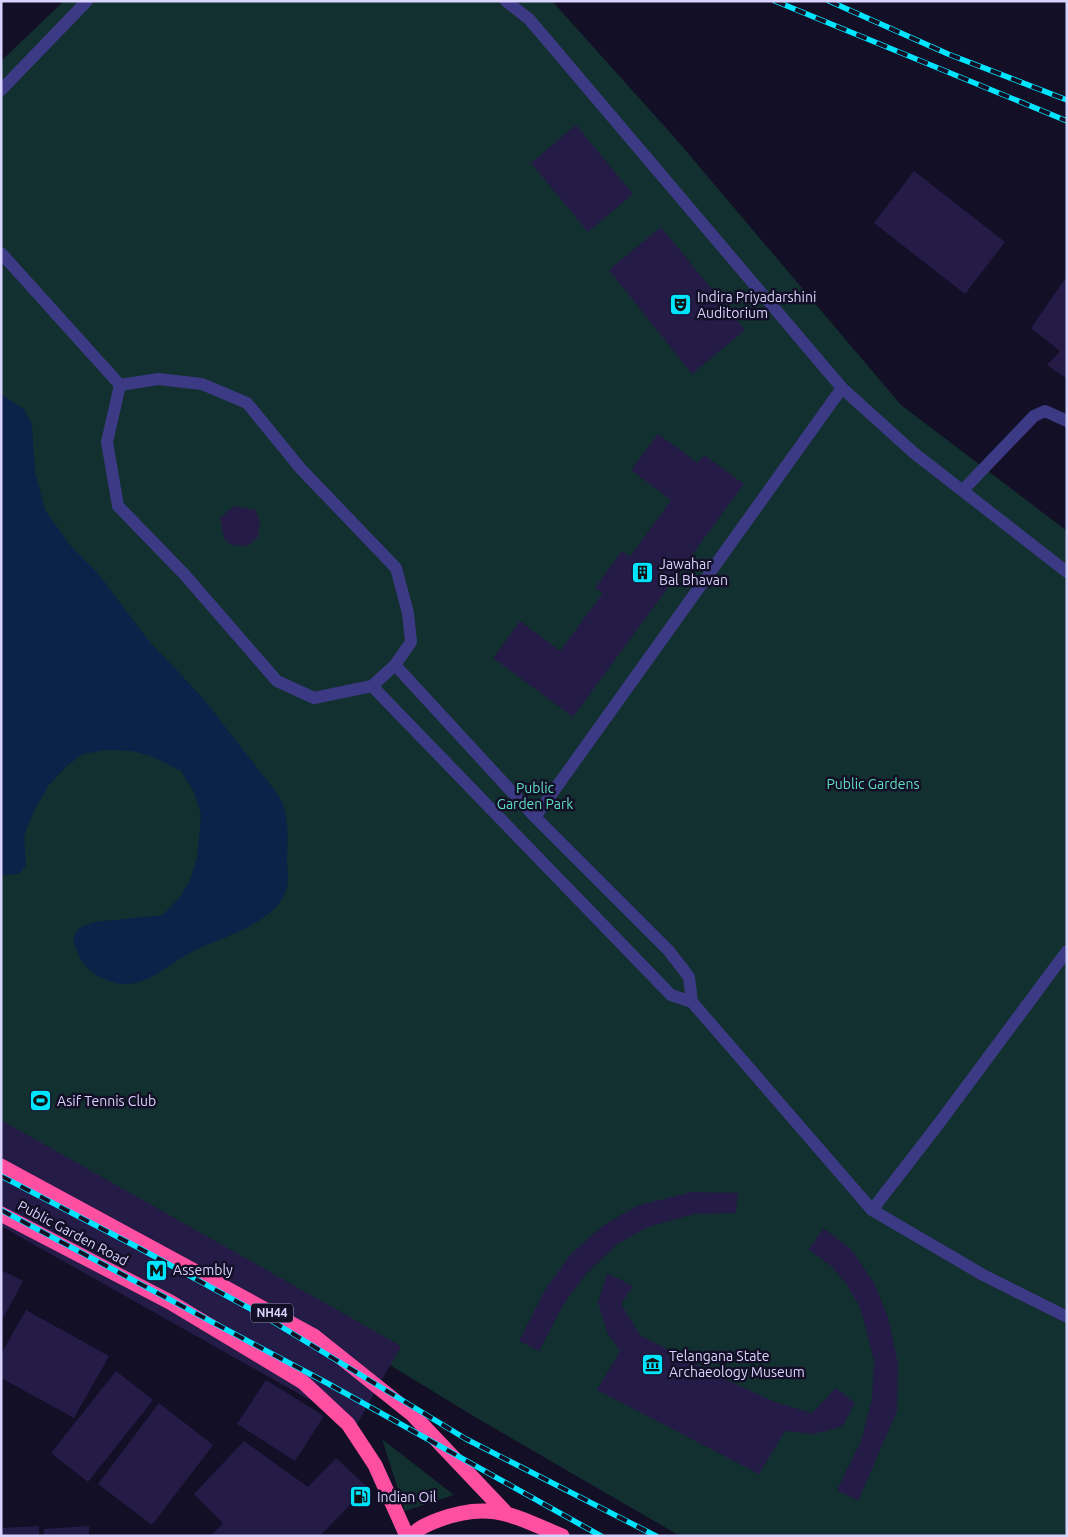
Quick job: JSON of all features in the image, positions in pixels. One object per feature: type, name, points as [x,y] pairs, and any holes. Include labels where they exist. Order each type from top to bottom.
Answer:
[{"type":"highway","name":"NH44","points":[[1,1166],[314,1336],[413,1415],[505,1512],[554,1534]]},
{"type":"highway","name":"Public Garden Road","points":[[1,1214],[170,1302],[303,1382],[348,1424],[376,1465],[407,1536]]},
{"type":"highway","name":"NH44","points":[[412,1536],[418,1528],[461,1512],[505,1512]]},
{"type":"lane","points":[[1,90],[87,1]]},
{"type":"lane","points":[[506,1],[529,19],[842,388],[914,453],[1067,572]]},
{"type":"lane","points":[[1,253],[120,385]]},
{"type":"lane","points":[[158,379],[202,384],[247,403],[301,469],[396,568],[408,613],[411,642],[395,665],[372,686],[314,698],[277,681],[184,574],[118,506],[108,442],[120,385],[158,379]]},
{"type":"lane","points":[[535,817],[842,388]]},
{"type":"lane","points":[[963,490],[1034,416],[1045,411],[1067,421]]},
{"type":"lane","points":[[395,665],[535,817],[669,951],[689,977],[692,1002]]},
{"type":"lane","points":[[372,686],[671,995],[692,1002],[872,1210],[983,1275],[1067,1317]]},
{"type":"lane","points":[[872,1210],[1067,951]]},
{"type":"green space","name":"Public Garden Park","points":[[64,1],[552,1],[675,138],[901,405],[1067,531],[1067,1536],[680,1536],[475,1417],[362,1348],[1,1145],[1,61]]},
{"type":"green space","points":[[382,1439],[454,1495],[405,1511]]},
{"type":"water","points":[[1,394],[24,409],[32,424],[35,472],[45,510],[70,545],[100,576],[149,641],[202,697],[280,797],[285,812],[288,834],[288,883],[282,899],[273,910],[249,926],[196,950],[161,972],[139,982],[127,984],[114,983],[95,974],[82,961],[76,950],[73,938],[79,928],[94,922],[163,915],[180,897],[190,880],[197,858],[201,815],[194,792],[181,771],[151,756],[132,751],[106,750],[83,754],[68,765],[49,785],[34,811],[24,836],[26,865],[20,873],[1,876]]},
{"type":"building","points":[[576,125],[633,194],[588,232],[531,163]]},
{"type":"building","points":[[914,171],[1005,242],[965,294],[874,223]]},
{"type":"building","name":"Indira Priyadarshini Auditorium","points":[[661,227],[745,330],[692,374],[609,270]]},
{"type":"building","points":[[1067,276],[1067,379],[1047,365],[1060,351],[1031,328]]},
{"type":"building","name":"Jawahar Bal Bhavan","points":[[658,434],[698,463],[704,455],[744,484],[573,717],[493,658],[520,621],[560,651],[603,593],[595,588],[622,551],[630,557],[671,500],[631,470]]},
{"type":"building","points":[[234,506],[256,510],[260,523],[258,537],[248,546],[231,545],[224,539],[220,518]]},
{"type":"building","points":[[1,1120],[401,1346],[356,1426],[1,1226]]},
{"type":"building","points":[[692,1192],[738,1193],[736,1213],[694,1214],[648,1227],[616,1245],[586,1274],[563,1305],[539,1351],[519,1341],[546,1288],[572,1253],[604,1225],[639,1205]]},
{"type":"building","points":[[823,1228],[851,1249],[874,1283],[888,1317],[898,1364],[897,1411],[858,1501],[837,1490],[861,1441],[872,1399],[874,1360],[860,1307],[845,1282],[831,1266],[809,1250]]},
{"type":"building","points":[[1,1270],[23,1281],[1,1322]]},
{"type":"building","name":"Telangana State Archaeology Museum","points":[[607,1273],[633,1286],[621,1304],[640,1335],[718,1376],[775,1402],[812,1413],[836,1388],[855,1403],[842,1427],[813,1434],[785,1431],[759,1474],[597,1390],[620,1351],[608,1334],[598,1302]]},
{"type":"building","points":[[26,1310],[109,1356],[74,1418],[1,1378],[1,1354]]},
{"type":"building","points":[[116,1371],[153,1400],[88,1482],[51,1453]]},
{"type":"building","points":[[266,1380],[324,1416],[295,1461],[237,1424]]},
{"type":"building","points":[[159,1403],[213,1445],[152,1525],[98,1484]]},
{"type":"building","points":[[244,1441],[308,1487],[336,1458],[367,1487],[320,1536],[211,1536],[223,1523],[194,1494]]},
{"type":"building","points":[[39,1526],[39,1536],[1,1536],[1,1528]]},
{"type":"building","points":[[89,1526],[89,1536],[44,1536],[44,1529]]},
{"type":"railway","points":[[775,1],[1067,121]]},
{"type":"railway","points":[[829,1],[948,54],[1067,100]]},
{"type":"railway","points":[[1,1176],[267,1318],[466,1439],[656,1536]]},
{"type":"railway","points":[[1,1210],[327,1383],[601,1536]]},
{"type":"place","name":"Indira Priyadarshini Auditorium","points":[[681,305]]},
{"type":"place","name":"Jawahar Bal Bhavan","points":[[643,572]]},
{"type":"place","name":"Asif Tennis Club","points":[[41,1101]]},
{"type":"place","name":"Assembly","points":[[157,1270]]},
{"type":"place","name":"Telangana State Archaeology Museum","points":[[653,1364]]},
{"type":"place","name":"Indian Oil","points":[[361,1497]]},
{"type":"park label","name":"Public Gardens","points":[[873,784]]}]
